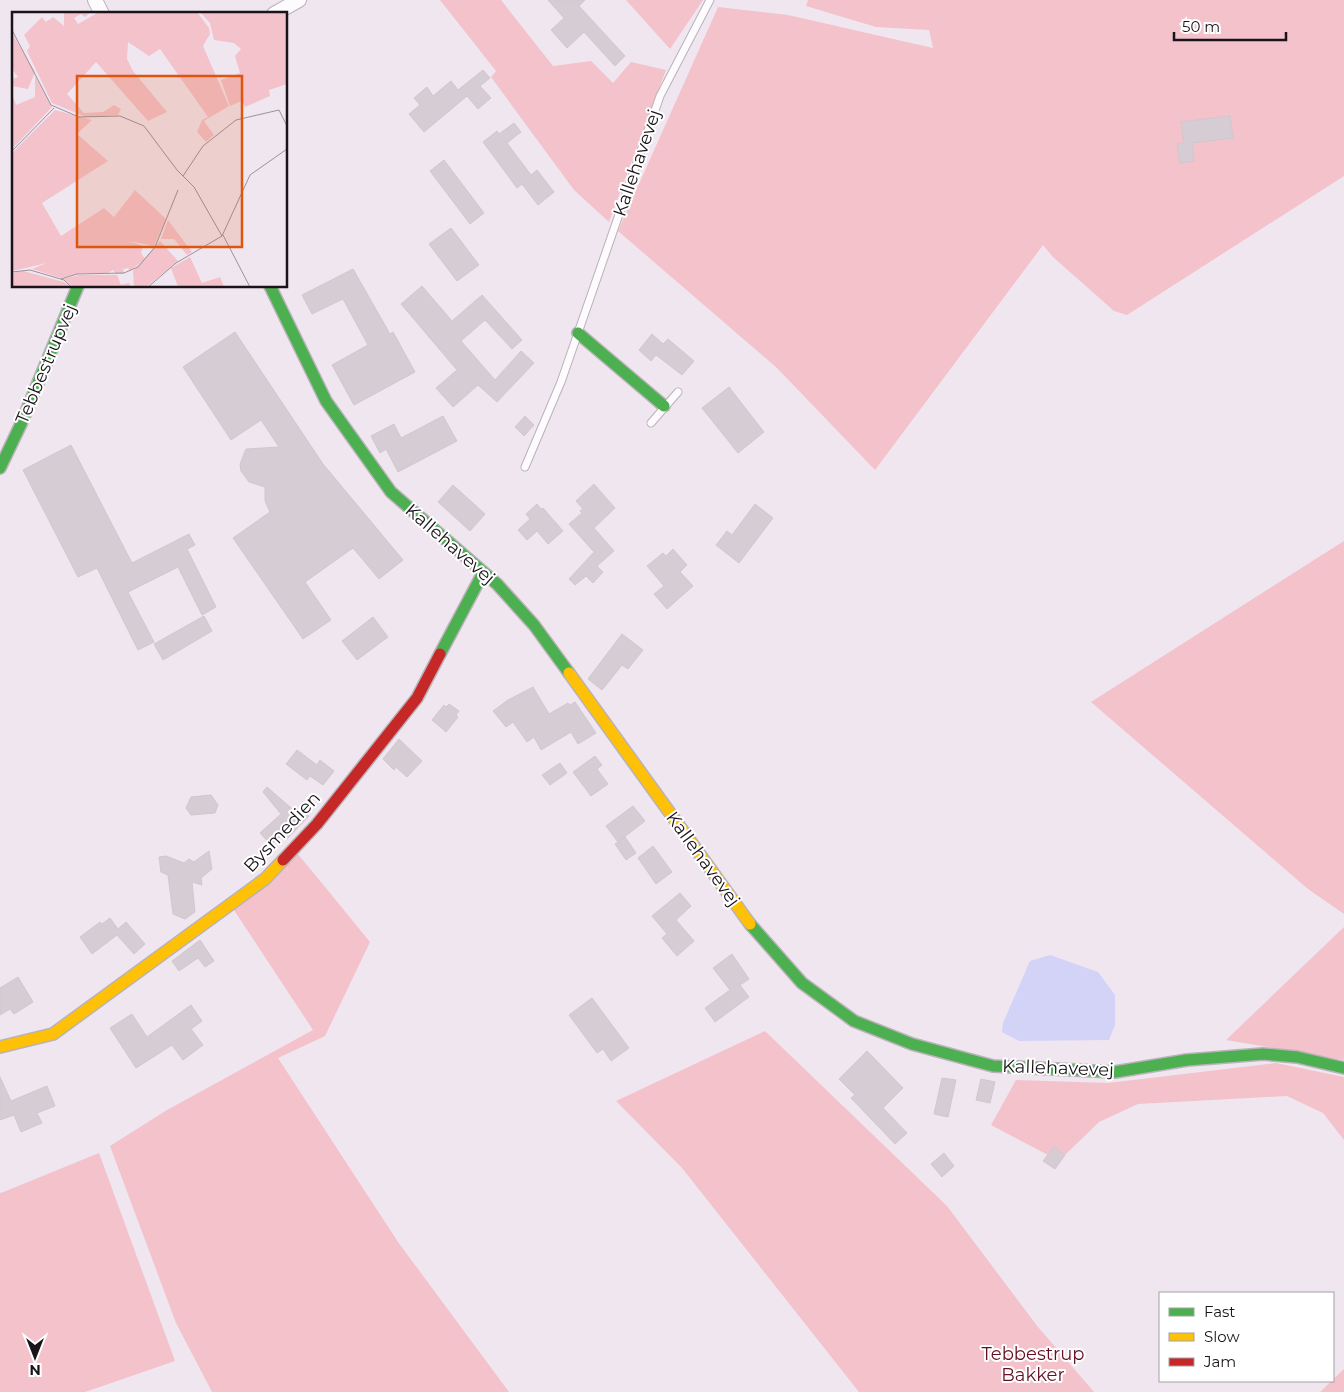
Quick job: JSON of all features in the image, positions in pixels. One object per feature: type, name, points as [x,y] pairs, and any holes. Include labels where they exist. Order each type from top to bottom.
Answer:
[{"type":"street","points":[[95,0],[101,12]]},
{"type":"street","points":[[278,12],[299,0]]},
{"type":"street","name":"Tebbestrupvej","points":[[0,468],[21,424],[77,288]]},
{"type":"street","name":"Kallehavevej","points":[[271,288],[326,401],[391,492],[497,584],[534,625],[752,927],[802,983],[854,1021],[912,1044],[993,1066],[1115,1072],[1187,1060],[1263,1054],[1297,1057],[1344,1068]]},
{"type":"street","points":[[578,333],[664,406]]},
{"type":"street","name":"Bysmedien","points":[[0,1047],[53,1034],[265,879],[316,824],[418,698],[483,572]]},
{"type":"lane","name":"Kallehavevej","points":[[525,466],[561,382],[660,96],[710,0]]},
{"type":"lane","points":[[651,423],[678,392]]},
{"type":"green space","points":[[440,0],[501,0],[553,66],[591,61],[613,83],[631,62],[666,70],[609,222],[574,190],[491,77],[496,71]]},
{"type":"green space","points":[[626,0],[703,0],[670,49]]},
{"type":"green space","points":[[808,0],[1344,0],[1344,176],[1127,315],[1114,311],[1053,257],[1043,245],[875,470],[777,368],[618,231],[718,7],[788,15],[933,48],[929,30],[876,27],[806,6]]},
{"type":"green space","points":[[1344,541],[1344,914],[1308,889],[1091,702]]},
{"type":"green space","points":[[298,854],[370,942],[325,1036],[278,1058],[398,1242],[509,1392],[212,1392],[176,1323],[110,1146],[167,1110],[313,1030],[234,910]]},
{"type":"green space","points":[[1344,927],[1344,1060],[1226,1040]]},
{"type":"green space","name":"Tebbestrup Bakker","points":[[765,1031],[947,1206],[1038,1327],[1094,1392],[859,1392],[682,1168],[616,1101]]},
{"type":"green space","points":[[1276,1063],[1344,1077],[1344,1140],[1323,1113],[1287,1096],[1138,1104],[1099,1122],[1065,1155],[1054,1147],[1048,1155],[991,1125],[1016,1080],[1108,1083]]},
{"type":"green space","points":[[99,1153],[175,1361],[85,1392],[0,1392],[0,1192]]},
{"type":"green space","points":[[1344,1369],[1344,1392],[1320,1392],[1330,1382],[1334,1382],[1334,1379]]},
{"type":"water","points":[[1050,955],[1098,972],[1115,995],[1115,1025],[1109,1040],[1019,1041],[1002,1032],[1003,1023],[1030,961]]},
{"type":"building","points":[[548,0],[585,0],[579,6],[625,56],[615,66],[584,32],[567,48],[551,30],[564,18]]},
{"type":"building","points":[[483,70],[490,78],[480,86],[491,98],[478,109],[467,96],[424,132],[409,114],[420,105],[414,98],[427,87],[433,96],[451,81],[458,90]]},
{"type":"building","points":[[1230,116],[1233,138],[1192,143],[1194,161],[1180,163],[1177,143],[1184,143],[1181,122]]},
{"type":"building","points":[[514,123],[521,132],[507,143],[531,175],[537,170],[554,192],[538,205],[522,184],[517,188],[483,142],[497,131],[499,134]]},
{"type":"building","points":[[444,160],[484,213],[470,224],[430,171]]},
{"type":"building","points":[[451,228],[479,265],[457,281],[429,244]]},
{"type":"building","points":[[353,269],[390,334],[393,332],[415,372],[354,405],[332,365],[368,345],[343,299],[312,314],[302,295]]},
{"type":"building","points":[[422,286],[452,321],[482,295],[522,340],[512,349],[485,320],[461,341],[495,380],[521,351],[534,363],[497,402],[478,385],[453,407],[436,388],[457,370],[401,304]]},
{"type":"building","points":[[235,332],[323,464],[403,560],[379,579],[353,548],[305,582],[331,620],[303,639],[233,538],[270,512],[265,501],[265,487],[249,482],[241,471],[240,464],[246,449],[279,447],[261,420],[231,440],[183,367]]},
{"type":"building","points":[[652,334],[663,344],[668,339],[694,361],[682,375],[656,355],[651,361],[639,350]]},
{"type":"building","points":[[729,387],[764,432],[738,453],[702,408]]},
{"type":"building","points":[[443,416],[457,441],[398,472],[386,449],[380,453],[371,436],[394,424],[401,438]]},
{"type":"building","points":[[525,416],[534,425],[524,436],[515,427]]},
{"type":"building","points":[[71,445],[132,563],[189,534],[195,545],[187,549],[216,607],[202,615],[178,567],[128,592],[154,642],[138,650],[97,568],[78,577],[23,470]]},
{"type":"building","points":[[594,484],[615,508],[594,528],[614,551],[597,566],[603,572],[593,583],[586,576],[575,585],[569,579],[594,552],[569,524],[582,513],[580,511],[583,509],[576,501]]},
{"type":"building","points":[[453,485],[485,514],[470,531],[438,502]]},
{"type":"building","points":[[537,504],[541,509],[543,508],[563,531],[548,544],[537,531],[527,540],[518,530],[530,519],[526,514]]},
{"type":"building","points":[[755,504],[773,518],[739,563],[716,545],[727,531],[732,535]]},
{"type":"building","points":[[673,549],[687,565],[680,572],[693,586],[667,609],[654,594],[664,586],[647,566],[663,553],[666,556]]},
{"type":"building","points":[[204,616],[212,631],[163,660],[154,644]]},
{"type":"building","points":[[373,617],[388,637],[357,660],[342,641]]},
{"type":"building","points":[[622,634],[643,650],[628,669],[622,665],[602,690],[588,679]]},
{"type":"building","points":[[533,687],[549,714],[568,703],[570,705],[575,702],[596,733],[578,744],[571,732],[541,750],[534,737],[527,742],[513,722],[506,727],[493,711],[508,700]]},
{"type":"building","points":[[449,704],[459,711],[456,715],[458,717],[446,732],[432,720],[444,705],[446,707]]},
{"type":"building","points":[[399,739],[422,761],[407,777],[396,767],[394,770],[383,759]]},
{"type":"building","points":[[297,750],[317,765],[320,760],[334,771],[323,785],[310,776],[307,780],[286,764]]},
{"type":"building","points":[[595,756],[602,765],[597,769],[608,784],[591,796],[573,772]]},
{"type":"building","points":[[560,763],[567,773],[550,785],[542,775]]},
{"type":"building","points":[[267,787],[298,814],[302,809],[309,816],[287,839],[282,835],[271,845],[260,833],[281,814],[263,792]]},
{"type":"building","points":[[211,795],[218,805],[215,813],[191,815],[186,808],[191,797]]},
{"type":"building","points":[[633,806],[645,821],[618,842],[606,826]]},
{"type":"building","points":[[625,837],[636,853],[626,860],[615,844]]},
{"type":"building","points":[[653,846],[672,872],[656,884],[638,858]]},
{"type":"building","points":[[209,851],[212,869],[201,878],[202,885],[192,882],[195,912],[185,919],[173,914],[168,875],[161,872],[159,857],[166,856],[184,863],[189,859],[194,862]]},
{"type":"building","points":[[680,893],[691,906],[676,920],[694,941],[677,956],[662,938],[667,934],[652,916]]},
{"type":"building","points":[[110,918],[118,929],[126,922],[145,944],[134,954],[117,935],[92,954],[80,937],[100,922],[102,924]]},
{"type":"building","points":[[200,940],[214,961],[205,967],[198,958],[179,971],[172,961]]},
{"type":"building","points":[[732,954],[749,979],[740,985],[749,997],[715,1022],[705,1008],[730,990],[713,968]]},
{"type":"building","points":[[18,977],[33,1002],[14,1014],[10,1009],[0,1015],[0,988]]},
{"type":"building","points":[[592,998],[629,1048],[611,1061],[603,1049],[597,1053],[569,1015]]},
{"type":"building","points":[[191,1005],[202,1021],[191,1029],[203,1045],[183,1060],[172,1045],[136,1068],[110,1028],[132,1014],[147,1037]]},
{"type":"building","points":[[867,1051],[903,1088],[883,1108],[907,1133],[895,1144],[851,1098],[855,1095],[839,1079]]},
{"type":"building","points":[[0,1077],[11,1101],[47,1086],[55,1106],[37,1113],[42,1123],[21,1132],[14,1115],[0,1120]]},
{"type":"building","points":[[942,1078],[956,1080],[948,1117],[934,1114]]},
{"type":"building","points":[[981,1079],[995,1082],[990,1103],[976,1100]]},
{"type":"building","points":[[1054,1147],[1065,1155],[1055,1169],[1043,1161]]},
{"type":"building","points":[[944,1153],[954,1166],[942,1177],[931,1164]]},
{"type":"traffic: fast","points":[[0,468],[21,424],[77,288]]},
{"type":"traffic: fast","points":[[271,288],[326,401],[391,492],[497,584],[534,625],[569,673]]},
{"type":"traffic: fast","points":[[578,333],[664,406]]},
{"type":"traffic: fast","points":[[440,654],[483,573]]},
{"type":"traffic: fast","points":[[750,924],[802,983],[854,1021],[912,1044],[993,1066],[1115,1072],[1187,1060],[1263,1054],[1297,1057],[1344,1068]]},
{"type":"traffic: slow","points":[[569,673],[750,924]]},
{"type":"traffic: slow","points":[[0,1047],[53,1034],[265,879],[283,860]]},
{"type":"traffic: jam","points":[[283,860],[317,824],[417,698],[440,654]]}]
